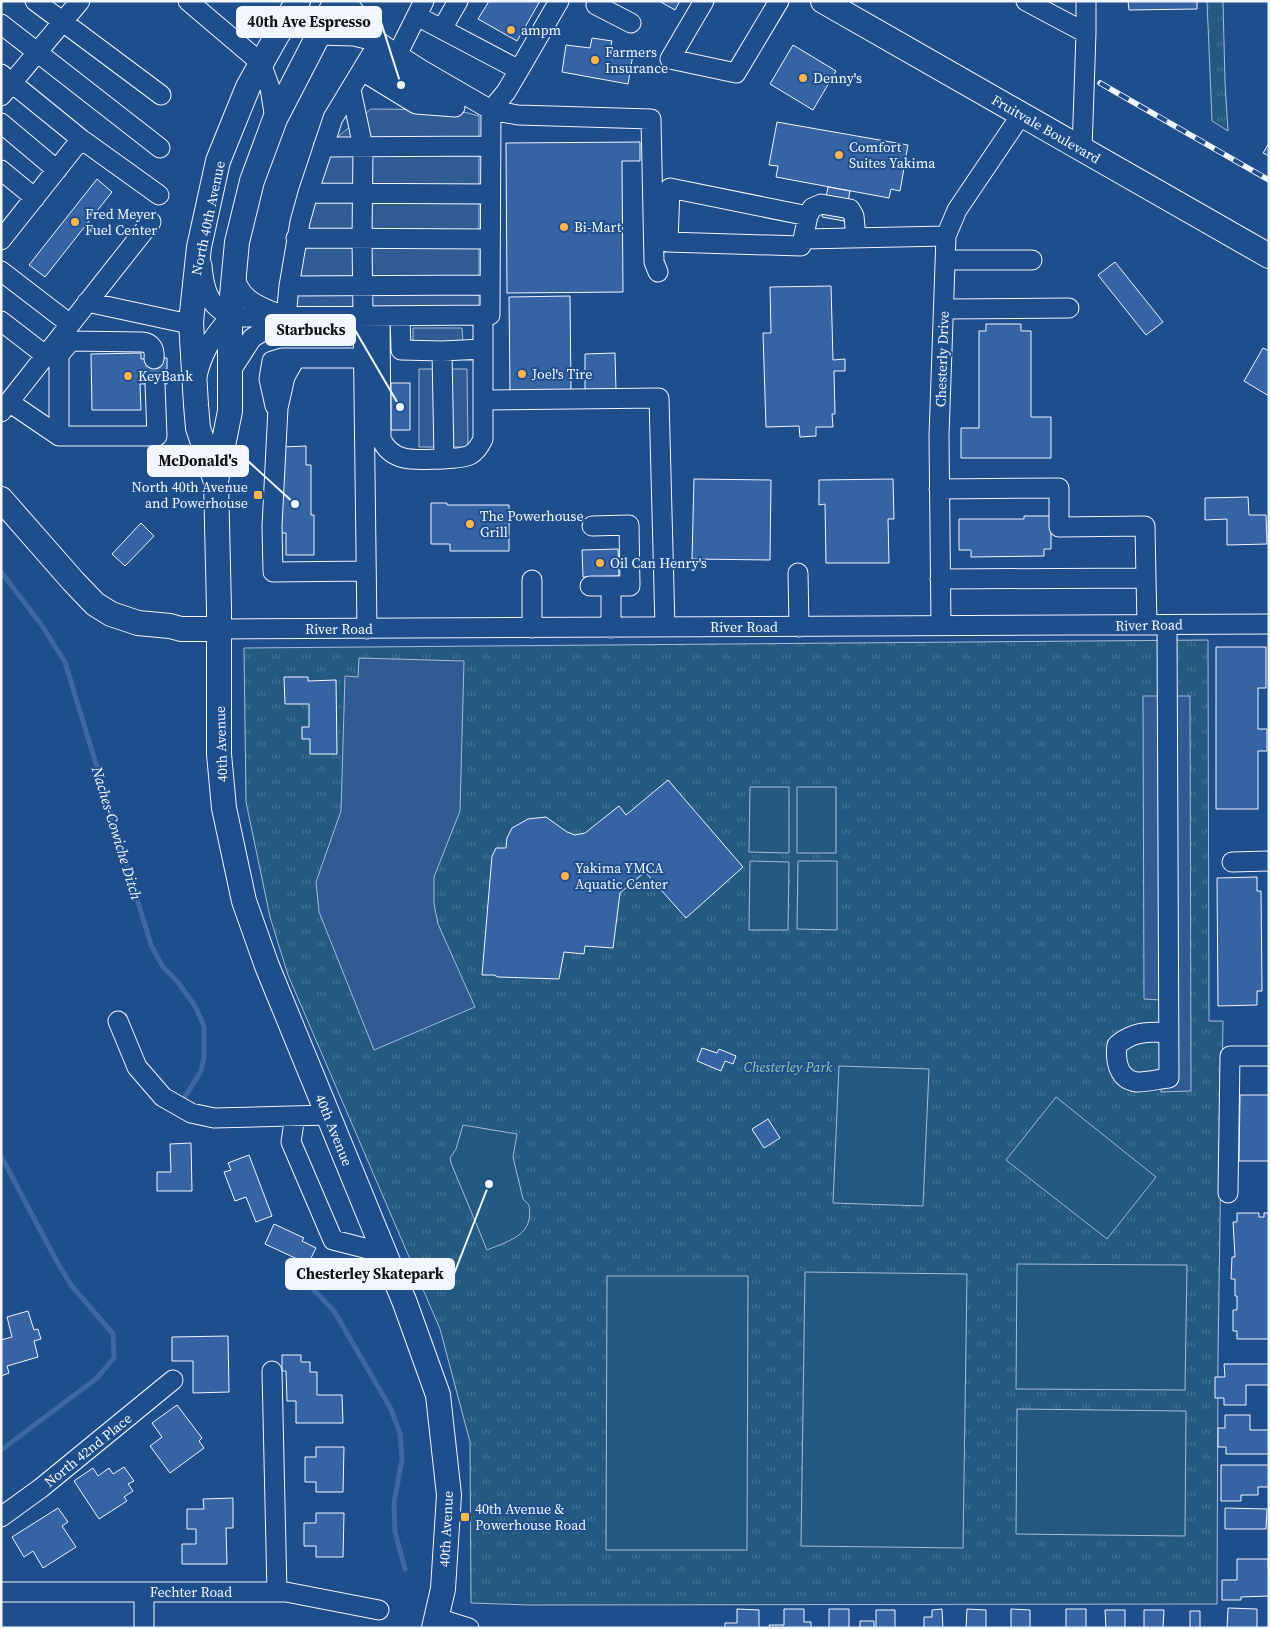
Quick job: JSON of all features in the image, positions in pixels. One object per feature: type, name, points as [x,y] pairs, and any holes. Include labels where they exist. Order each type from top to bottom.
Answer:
[{"type":"main road","name":"North 40th Avenue","points":[[216,481],[198,428],[191,322],[199,247],[218,162],[248,87],[298,1]]},
{"type":"main road","name":"North 40th Avenue","points":[[219,629],[216,481],[230,411],[230,317],[237,242],[252,180],[275,119],[336,1]]},
{"type":"main road","name":"Fruitvale Boulevard","points":[[830,3],[1021,115],[1269,256]]},
{"type":"main road","points":[[1,499],[95,604],[111,614],[138,623],[170,626],[181,630],[219,629]]},
{"type":"main road","name":"40th Avenue","points":[[219,629],[219,754],[224,808],[242,892],[267,966],[405,1303],[438,1395],[449,1496],[443,1589],[436,1623]]},
{"type":"street","points":[[35,1],[161,95]]},
{"type":"street","points":[[80,1],[37,53],[5,85],[158,194]]},
{"type":"street","points":[[188,1],[261,62],[270,88],[275,119]]},
{"type":"street","points":[[346,1],[370,57]]},
{"type":"street","points":[[442,29],[458,1]]},
{"type":"street","points":[[199,247],[203,277],[209,296],[214,305],[230,317],[490,315],[490,110],[506,92],[559,1]]},
{"type":"street","points":[[598,1],[596,5],[631,23]]},
{"type":"street","points":[[704,1],[670,59],[736,73],[779,1]]},
{"type":"street","points":[[1082,150],[1086,1]]},
{"type":"street","points":[[1028,2],[1086,33]]},
{"type":"street","points":[[397,54],[420,8],[442,29],[519,70]]},
{"type":"street","points":[[1,24],[160,148]]},
{"type":"street","points":[[317,35],[354,36],[370,57]]},
{"type":"street","points":[[370,57],[397,54],[490,110],[518,115],[651,119],[654,262],[658,272]]},
{"type":"street","points":[[286,317],[296,238],[308,193],[333,118],[370,57]]},
{"type":"street","points":[[350,90],[363,147],[362,286],[372,316],[382,439],[386,448],[395,456],[416,459],[469,457],[479,449],[484,439],[483,315]]},
{"type":"street","name":"Chesterly Drive","points":[[941,626],[939,436],[946,236],[957,210],[1021,115]]},
{"type":"street","points":[[1,123],[56,170]]},
{"type":"street","points":[[5,228],[35,198],[81,139]]},
{"type":"street","points":[[323,147],[490,146]]},
{"type":"street","points":[[1,170],[35,198]]},
{"type":"street","points":[[808,216],[670,188],[668,242],[801,246],[808,216],[812,208],[821,204],[850,209],[854,216],[856,238]]},
{"type":"street","points":[[308,193],[490,194]]},
{"type":"street","points":[[59,436],[52,355],[70,324],[151,222]]},
{"type":"street","points":[[803,239],[946,236]]},
{"type":"street","points":[[296,238],[490,239]]},
{"type":"street","points":[[946,260],[1032,260]]},
{"type":"street","points":[[234,267],[235,280],[240,291],[256,306],[286,317]]},
{"type":"street","points":[[1,270],[70,324]]},
{"type":"street","points":[[289,286],[490,285]]},
{"type":"street","points":[[87,302],[180,322],[191,322]]},
{"type":"street","points":[[944,310],[1069,308]]},
{"type":"street","points":[[367,629],[364,358],[372,316]]},
{"type":"street","points":[[400,316],[401,350],[483,349]]},
{"type":"street","points":[[195,383],[199,365],[210,341],[230,317]]},
{"type":"street","points":[[230,372],[252,338],[286,317]]},
{"type":"street","points":[[1,321],[52,355]]},
{"type":"street","points":[[154,358],[153,346],[148,343],[71,341],[52,355],[5,407],[59,436],[157,436],[155,384]]},
{"type":"street","points":[[442,350],[444,459]]},
{"type":"street","points":[[364,358],[282,358],[272,361],[269,379],[277,419],[272,526],[273,572],[366,570]]},
{"type":"street","points":[[483,400],[659,398],[665,627]]},
{"type":"street","points":[[940,489],[1059,488],[1059,527],[1145,526],[1147,625]]},
{"type":"street","points":[[590,586],[630,586],[629,525],[592,526]]},
{"type":"street","points":[[798,573],[798,627]]},
{"type":"street","points":[[940,579],[1146,578]]},
{"type":"street","points":[[532,580],[532,628]]},
{"type":"street","points":[[611,586],[611,628]]},
{"type":"street","points":[[1167,624],[1168,1032]]},
{"type":"street","name":"River Road","points":[[219,629],[1269,624]]},
{"type":"street","points":[[1232,862],[1269,861]]},
{"type":"street","points":[[118,1021],[138,1067],[163,1098],[191,1114],[214,1118],[328,1115]]},
{"type":"street","points":[[1228,1193],[1230,1056],[1269,1056]]},
{"type":"street","points":[[296,1116],[291,1142],[333,1240],[384,1253]]},
{"type":"street","points":[[272,1371],[277,1592]]},
{"type":"street","name":"North 42nd Place","points":[[1,1517],[41,1488],[173,1380]]},
{"type":"street","name":"Fechter Road","points":[[1,1592],[286,1592],[379,1610]]},
{"type":"street","points":[[144,1592],[144,1628]]},
{"type":"street","points":[[436,1623],[469,1628]]},
{"type":"green space","points":[[1207,1],[1223,1],[1228,131],[1212,121]]},
{"type":"green space","name":"Chesterley Park","points":[[1208,640],[1209,1021],[1223,1021],[1218,1356],[1217,1604],[529,1605],[471,1603],[470,1442],[440,1329],[288,975],[270,917],[246,802],[244,648]]},
{"type":"green space","points":[[750,787],[789,787],[789,853],[749,852]]},
{"type":"green space","points":[[797,787],[836,787],[836,853],[797,853]]},
{"type":"green space","points":[[750,861],[789,862],[788,930],[749,930]]},
{"type":"green space","points":[[798,861],[837,861],[837,930],[797,929]]},
{"type":"green space","points":[[839,1066],[929,1069],[923,1206],[833,1203]]},
{"type":"green space","points":[[1056,1097],[1156,1177],[1107,1239],[1006,1160]]},
{"type":"green space","points":[[463,1125],[517,1134],[513,1157],[523,1199],[529,1205],[530,1215],[528,1223],[519,1235],[487,1250],[450,1158],[456,1149]]},
{"type":"green space","points":[[1017,1264],[1187,1265],[1185,1390],[1016,1389]]},
{"type":"green space","points":[[805,1272],[967,1274],[963,1548],[801,1546]]},
{"type":"green space","points":[[607,1276],[748,1276],[747,1550],[606,1550]]},
{"type":"green space","points":[[1017,1409],[1186,1411],[1185,1536],[1016,1534]]},
{"type":"shaded area","points":[[371,109],[456,110],[479,116],[479,308],[295,309],[311,207],[334,140]]},
{"type":"shaded area","points":[[413,328],[462,328],[463,343],[413,343]]},
{"type":"shaded area","points":[[419,369],[467,369],[468,447],[419,447]]},
{"type":"shaded area","points":[[359,658],[464,661],[460,811],[434,877],[434,904],[438,924],[475,1007],[374,1050],[319,912],[316,882],[341,811],[345,676],[358,677]]},
{"type":"shaded area","points":[[1143,696],[1190,696],[1191,1091],[1161,1092],[1161,1000],[1144,999]]},
{"type":"building","name":"ampm","points":[[489,1],[540,1],[517,41],[478,19]]},
{"type":"building","points":[[659,1],[680,1],[675,10]]},
{"type":"building","points":[[1128,1],[1197,1],[1197,9],[1129,10]]},
{"type":"building","points":[[592,38],[612,41],[610,50],[633,54],[628,84],[562,72],[566,45],[590,48]]},
{"type":"building","name":"Denny's","points":[[793,45],[836,71],[813,110],[770,84]]},
{"type":"building","name":"Comfort Suites Yakima","points":[[777,122],[908,145],[900,191],[891,189],[889,198],[776,177],[778,166],[769,165]]},
{"type":"building","name":"Bi-Mart","points":[[640,142],[640,161],[622,161],[623,292],[507,293],[506,143]]},
{"type":"building","points":[[1269,143],[1269,156],[1263,153]]},
{"type":"building","points":[[97,179],[112,192],[45,277],[29,265]]},
{"type":"building","points":[[828,187],[850,191],[844,221],[822,217]]},
{"type":"building","points":[[1115,262],[1163,322],[1146,335],[1098,275]]},
{"type":"building","points":[[831,286],[833,360],[845,359],[845,371],[834,371],[835,414],[832,414],[833,427],[816,427],[816,436],[800,437],[799,426],[766,427],[763,333],[771,333],[770,287]]},
{"type":"building","points":[[570,296],[571,391],[510,391],[509,297]]},
{"type":"building","points":[[986,324],[1021,324],[1021,331],[1031,331],[1031,417],[1051,417],[1051,458],[961,458],[961,428],[979,428],[979,331],[986,331]]},
{"type":"building","points":[[1263,348],[1269,351],[1269,396],[1244,381]]},
{"type":"building","points":[[141,353],[141,359],[167,358],[167,384],[140,384],[141,410],[92,410],[91,354]]},
{"type":"building","points":[[615,353],[616,390],[585,391],[585,354]]},
{"type":"building","points":[[391,383],[410,383],[410,430],[391,430]]},
{"type":"building","points":[[306,446],[306,465],[311,465],[311,515],[314,515],[314,555],[286,555],[286,533],[279,533],[282,447]]},
{"type":"building","points":[[694,479],[771,480],[770,560],[692,559]]},
{"type":"building","points":[[893,479],[894,519],[888,519],[889,563],[826,563],[825,504],[819,505],[819,480]]},
{"type":"building","points":[[1248,497],[1249,515],[1266,515],[1267,544],[1227,545],[1227,519],[1205,520],[1205,498]]},
{"type":"building","name":"The Powerhouse Grill","points":[[431,503],[447,503],[447,505],[509,505],[509,551],[450,551],[450,544],[431,544]]},
{"type":"building","points":[[1024,516],[1051,516],[1051,549],[1044,549],[1044,556],[971,557],[971,550],[959,550],[959,519],[1024,519]]},
{"type":"building","points":[[141,523],[154,536],[125,566],[112,554]]},
{"type":"building","name":"Oil Can Henry's","points":[[618,549],[619,576],[583,577],[582,550]]},
{"type":"building","points":[[1216,647],[1266,647],[1266,688],[1258,688],[1258,729],[1267,729],[1267,751],[1258,751],[1258,809],[1216,809]]},
{"type":"building","points":[[284,677],[308,677],[308,681],[336,680],[337,754],[310,754],[310,739],[302,739],[302,727],[309,727],[309,704],[285,704]]},
{"type":"building","name":"Yakima YMCA Aquatic Center","points":[[668,780],[743,867],[686,918],[645,872],[620,893],[613,948],[585,946],[584,954],[564,952],[559,979],[482,975],[492,856],[496,848],[506,848],[507,838],[512,828],[528,819],[546,817],[567,832],[575,835],[585,833],[619,806],[626,815]]},
{"type":"building","points":[[1257,877],[1257,891],[1261,891],[1262,991],[1257,991],[1257,1005],[1218,1006],[1217,878]]},
{"type":"building","points":[[702,1048],[717,1053],[719,1049],[736,1056],[733,1064],[725,1061],[721,1071],[697,1061]]},
{"type":"building","points":[[1240,1095],[1269,1095],[1269,1161],[1239,1161]]},
{"type":"building","points":[[768,1119],[780,1138],[764,1148],[752,1129]]},
{"type":"building","points":[[191,1143],[192,1191],[157,1191],[157,1172],[171,1172],[170,1144]]},
{"type":"building","points":[[249,1155],[272,1216],[256,1222],[246,1197],[235,1201],[224,1172],[231,1170],[228,1163]]},
{"type":"building","points":[[1237,1213],[1259,1213],[1259,1217],[1264,1217],[1264,1213],[1269,1213],[1269,1339],[1237,1339],[1237,1331],[1233,1331],[1233,1310],[1237,1310],[1237,1296],[1235,1296],[1235,1279],[1231,1279],[1232,1257],[1235,1257],[1233,1222],[1237,1222]]},
{"type":"building","points":[[274,1224],[304,1238],[302,1241],[316,1248],[308,1264],[265,1244]]},
{"type":"building","points":[[28,1311],[34,1330],[38,1329],[41,1339],[34,1341],[38,1357],[7,1366],[9,1373],[1,1376],[1,1340],[12,1337],[7,1317]]},
{"type":"building","points":[[228,1336],[229,1392],[193,1393],[193,1361],[172,1361],[172,1337]]},
{"type":"building","points":[[282,1355],[301,1355],[301,1362],[310,1362],[310,1372],[317,1372],[317,1395],[342,1395],[343,1423],[296,1423],[296,1401],[287,1401],[286,1371],[282,1371]]},
{"type":"building","points":[[1224,1364],[1269,1364],[1269,1385],[1246,1385],[1246,1405],[1224,1405],[1224,1398],[1215,1398],[1215,1377],[1225,1377]]},
{"type":"building","points":[[177,1405],[202,1438],[199,1441],[204,1448],[170,1473],[150,1446],[162,1437],[152,1423]]},
{"type":"building","points":[[1225,1415],[1250,1415],[1250,1430],[1269,1430],[1269,1454],[1226,1454],[1226,1447],[1218,1447],[1218,1428],[1225,1428]]},
{"type":"building","points":[[316,1447],[344,1447],[343,1492],[316,1492],[316,1482],[305,1482],[305,1457],[316,1457]]},
{"type":"building","points":[[1221,1465],[1269,1465],[1269,1487],[1258,1487],[1258,1495],[1241,1495],[1241,1501],[1221,1501]]},
{"type":"building","points":[[124,1467],[134,1481],[128,1484],[133,1491],[124,1497],[127,1501],[99,1519],[74,1481],[93,1468],[98,1476],[109,1468],[113,1474]]},
{"type":"building","points":[[233,1498],[233,1528],[226,1528],[227,1564],[182,1564],[182,1544],[196,1544],[196,1529],[187,1529],[187,1509],[204,1509],[203,1499]]},
{"type":"building","points":[[58,1508],[68,1522],[62,1526],[76,1547],[43,1568],[33,1551],[24,1557],[12,1537]]},
{"type":"building","points":[[1225,1508],[1267,1509],[1266,1529],[1225,1529]]},
{"type":"building","points":[[316,1513],[344,1513],[343,1557],[316,1557],[316,1546],[304,1546],[304,1523],[316,1523]]},
{"type":"building","points":[[1237,1559],[1268,1559],[1269,1596],[1241,1597],[1241,1600],[1222,1600],[1222,1580],[1237,1580]]},
{"type":"building","points":[[1228,1608],[1257,1609],[1257,1628],[1227,1628]]},
{"type":"building","points":[[737,1609],[759,1610],[759,1628],[725,1628],[725,1623],[737,1623]]},
{"type":"building","points":[[784,1609],[804,1609],[804,1622],[811,1622],[811,1628],[770,1628],[769,1625],[784,1625]]},
{"type":"building","points":[[829,1609],[849,1609],[849,1628],[829,1628]]},
{"type":"building","points":[[942,1609],[943,1628],[924,1628],[924,1617],[932,1617],[932,1610]]},
{"type":"building","points":[[967,1609],[986,1610],[986,1628],[966,1628]]},
{"type":"building","points":[[1011,1609],[1030,1610],[1030,1628],[1011,1628]]},
{"type":"building","points":[[1066,1609],[1086,1609],[1086,1628],[1066,1628]]},
{"type":"building","points":[[876,1610],[895,1610],[895,1628],[876,1628]]},
{"type":"building","points":[[1105,1610],[1125,1610],[1125,1628],[1106,1628]]},
{"type":"building","points":[[1144,1610],[1164,1610],[1163,1628],[1144,1628]]},
{"type":"building","points":[[1190,1611],[1200,1611],[1200,1628],[1190,1628]]},
{"type":"building","points":[[860,1621],[874,1621],[874,1628],[860,1628]]},
{"type":"waterway","name":"Naches-Cowiche Ditch","points":[[1,572],[41,624],[65,662],[151,945],[163,967],[177,981],[195,1006],[204,1026],[204,1057],[201,1071],[185,1097]]},
{"type":"waterway","points":[[1,1156],[71,1285],[113,1334],[114,1358],[97,1378],[1,1450]]},
{"type":"waterway","name":"Naches-Cowiche Ditch","points":[[311,1287],[334,1311],[391,1409],[400,1434],[402,1459],[394,1503],[395,1532],[405,1569]]},
{"type":"tunnel","points":[[154,359],[155,384]]},
{"type":"railway","points":[[1100,83],[1269,180]]},
{"type":"place","name":"ampm","points":[[511,30]]},
{"type":"place","name":"Farmers Insurance","points":[[595,60]]},
{"type":"place","name":"Denny's","points":[[803,78]]},
{"type":"place","name":"40th Ave Espresso","points":[[401,85]]},
{"type":"place","name":"Comfort Suites Yakima","points":[[839,155]]},
{"type":"place","name":"Fred Meyer Fuel Center","points":[[75,222]]},
{"type":"place","name":"Bi-Mart","points":[[564,227]]},
{"type":"place","name":"Joel's Tire","points":[[522,374]]},
{"type":"place","name":"KeyBank","points":[[128,376]]},
{"type":"place","name":"Starbucks","points":[[400,407]]},
{"type":"place","name":"North 40th Avenue and Powerhouse","points":[[258,495]]},
{"type":"place","name":"McDonald's","points":[[295,504]]},
{"type":"place","name":"The Powerhouse Grill","points":[[470,524]]},
{"type":"place","name":"Oil Can Henry's","points":[[600,563]]},
{"type":"place","name":"Yakima YMCA Aquatic Center","points":[[565,876]]},
{"type":"place","name":"Chesterley Skatepark","points":[[489,1184]]},
{"type":"place","name":"40th Avenue & Powerhouse Road","points":[[465,1517]]}]
